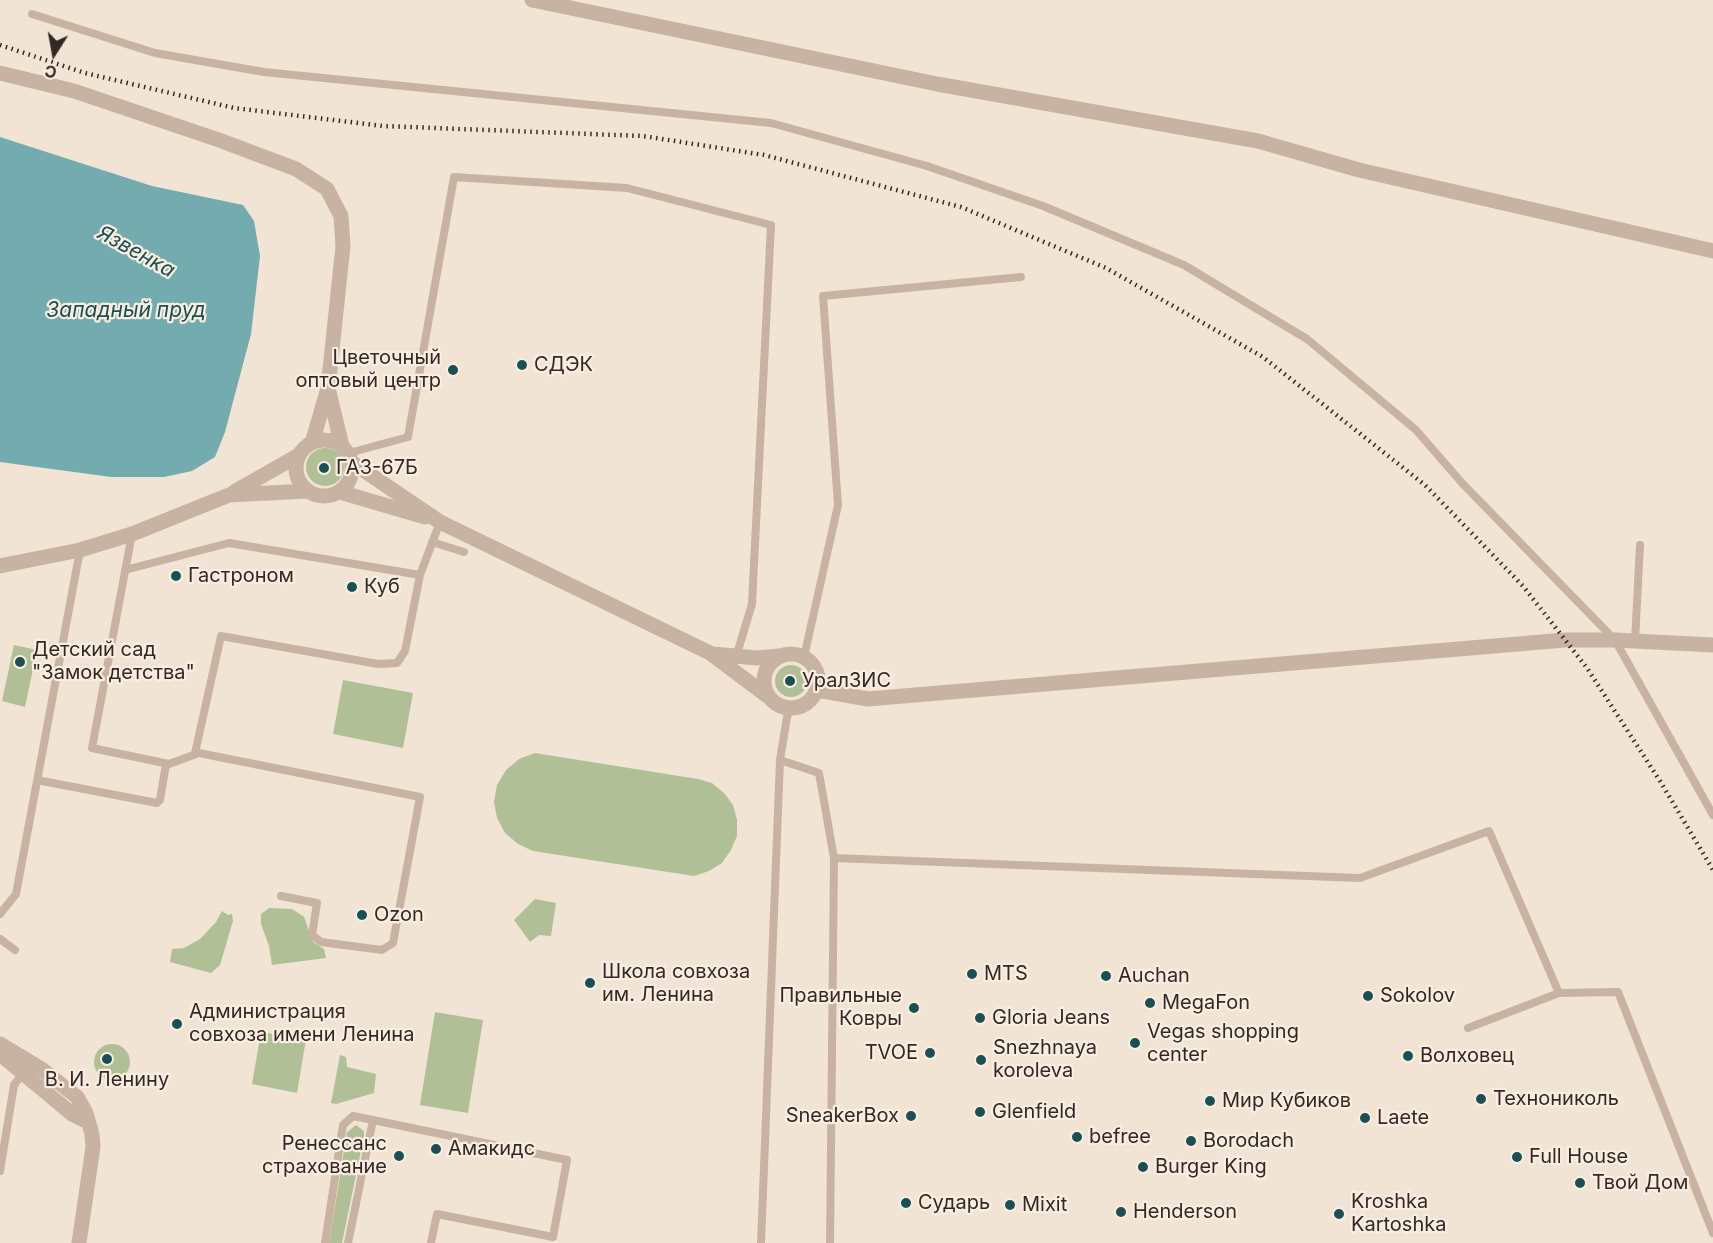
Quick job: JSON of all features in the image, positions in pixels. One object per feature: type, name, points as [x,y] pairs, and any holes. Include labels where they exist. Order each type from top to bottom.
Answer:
[{"type":"street","points":[[532,0],[937,84],[1258,141],[1359,170],[1713,251]]},
{"type":"street","points":[[0,73],[74,91],[219,140],[296,169],[327,189],[340,216],[343,246],[328,388],[312,443]]},
{"type":"street","points":[[328,388],[348,454],[351,478],[340,492]]},
{"type":"street","points":[[0,566],[80,550],[132,534],[229,495],[299,455],[312,443],[327,439],[440,522]]},
{"type":"street","points":[[299,455],[296,467],[297,477],[308,491]]},
{"type":"street","points":[[229,495],[308,491],[321,496],[340,492],[440,522],[710,653],[780,706],[790,708],[807,704],[817,690],[815,667],[804,657],[787,654],[736,657],[710,653]]},
{"type":"street","points":[[817,690],[868,699],[1528,643],[1615,640],[1713,645]]},
{"type":"street","points":[[766,695],[763,680],[765,670],[779,656]]},
{"type":"street","points":[[1,1050],[64,1107],[88,1122]]},
{"type":"street","points":[[1,1050],[43,1070],[77,1097],[88,1122],[93,1147],[79,1243]]},
{"type":"street","points":[[64,1107],[73,1108],[77,1097]]},
{"type":"lane","points":[[32,15],[154,53],[264,72],[771,123],[927,166],[1043,206],[1184,265],[1306,339],[1416,430],[1462,483],[1615,640],[1713,815]]},
{"type":"lane","points":[[348,454],[408,437],[454,177],[627,188],[771,225],[752,604],[736,657]]},
{"type":"lane","points":[[804,657],[837,505],[823,296],[1021,277]]},
{"type":"lane","points":[[195,753],[221,636],[388,666],[397,663],[405,651],[420,575],[440,522]]},
{"type":"lane","points":[[132,534],[92,748],[166,764],[175,764],[195,753],[420,797],[393,944],[382,950],[321,942],[312,935],[316,903],[281,896]]},
{"type":"lane","points":[[432,542],[464,552]]},
{"type":"lane","points":[[124,570],[218,545],[242,543],[420,575]]},
{"type":"lane","points":[[1635,641],[1640,545]]},
{"type":"lane","points":[[0,914],[16,894],[80,550]]},
{"type":"lane","points":[[761,1243],[780,760],[790,708]]},
{"type":"lane","points":[[780,760],[819,773],[834,858],[830,1243]]},
{"type":"lane","points":[[37,780],[157,803],[160,800],[166,764]]},
{"type":"lane","points":[[834,858],[1360,878],[1489,831],[1559,993]]},
{"type":"lane","points":[[0,939],[15,950]]},
{"type":"lane","points":[[1468,1028],[1559,993],[1618,992],[1713,1233]]},
{"type":"lane","points":[[0,1171],[14,1086],[24,1072]]},
{"type":"lane","points":[[325,1243],[343,1125],[353,1116],[567,1160],[554,1237],[437,1214],[431,1243]]},
{"type":"lane","points":[[348,1243],[373,1120]]},
{"type":"green space","points":[[325,448],[339,453],[344,467],[339,481],[325,486],[311,481],[306,467],[311,453]]},
{"type":"green space","points":[[14,645],[37,650],[25,707],[2,701]]},
{"type":"green space","points":[[791,665],[802,670],[807,681],[802,692],[791,697],[780,692],[775,681],[780,670]]},
{"type":"green space","points":[[343,680],[413,693],[403,748],[333,734]]},
{"type":"green space","points":[[535,753],[712,783],[733,805],[737,820],[737,836],[731,850],[722,863],[694,876],[533,851],[518,844],[505,833],[497,818],[494,802],[497,785],[506,770],[519,759]]},
{"type":"green space","points":[[535,899],[556,903],[551,936],[539,935],[530,942],[514,920]]},
{"type":"green space","points":[[269,908],[292,909],[304,917],[313,942],[324,949],[326,958],[272,965],[269,946],[261,924],[261,914]]},
{"type":"green space","points":[[222,911],[228,915],[232,914],[233,921],[220,965],[211,973],[170,962],[172,949],[184,948],[200,939],[216,922]]},
{"type":"green space","points":[[435,1012],[483,1020],[468,1113],[420,1105]]},
{"type":"green space","points":[[261,1032],[306,1039],[297,1093],[252,1084]]},
{"type":"green space","points":[[112,1044],[124,1050],[130,1062],[124,1074],[112,1080],[100,1074],[94,1062],[100,1050]]},
{"type":"green space","points":[[340,1055],[346,1057],[347,1067],[376,1074],[374,1093],[336,1104],[331,1103]]},
{"type":"green space","points":[[356,1125],[364,1131],[364,1136],[342,1243],[329,1243],[347,1132]]},
{"type":"water","name":"Западный пруд","points":[[0,137],[152,186],[243,205],[254,221],[260,256],[251,334],[225,432],[215,457],[192,471],[164,477],[111,477],[0,462]]},
{"type":"railway","points":[[0,45],[85,73],[234,108],[383,126],[643,136],[764,155],[961,207],[1106,268],[1263,357],[1425,485],[1523,586],[1587,668],[1660,781],[1713,870]]},
{"type":"place","name":"СДЭК","points":[[522,365]]},
{"type":"place","name":"Цветочный оптовый центр","points":[[453,370]]},
{"type":"place","name":"ГАЗ-67Б","points":[[324,468]]},
{"type":"place","name":"Гастроном","points":[[176,576]]},
{"type":"place","name":"Куб","points":[[352,587]]},
{"type":"place","name":"Детский сад \"Замок детства\"","points":[[20,662]]},
{"type":"place","name":"УралЗИС","points":[[790,681]]},
{"type":"place","name":"Ozon","points":[[362,915]]},
{"type":"place","name":"MTS","points":[[972,974]]},
{"type":"place","name":"Auchan","points":[[1106,976]]},
{"type":"place","name":"Школа совхоза им. Ленина","points":[[590,983]]},
{"type":"place","name":"Sokolov","points":[[1368,996]]},
{"type":"place","name":"MegaFon","points":[[1150,1003]]},
{"type":"place","name":"Правильные Ковры","points":[[914,1008]]},
{"type":"place","name":"Gloria Jeans","points":[[980,1018]]},
{"type":"place","name":"Администрация совхоза имени Ленина","points":[[177,1024]]},
{"type":"place","name":"Vegas shopping center","points":[[1135,1043]]},
{"type":"place","name":"TVOE","points":[[930,1053]]},
{"type":"place","name":"Волховец","points":[[1408,1056]]},
{"type":"place","name":"В. И. Ленину","points":[[107,1059]]},
{"type":"place","name":"Snezhnaya koroleva","points":[[981,1060]]},
{"type":"place","name":"Технониколь","points":[[1481,1099]]},
{"type":"place","name":"Мир Кубиков","points":[[1210,1101]]},
{"type":"place","name":"Glenfield","points":[[980,1112]]},
{"type":"place","name":"SneakerBox","points":[[911,1116]]},
{"type":"place","name":"Laete","points":[[1365,1118]]},
{"type":"place","name":"befree","points":[[1077,1137]]},
{"type":"place","name":"Borodach","points":[[1191,1141]]},
{"type":"place","name":"Амакидс","points":[[436,1149]]},
{"type":"place","name":"Ренессанс страхование","points":[[399,1156]]},
{"type":"place","name":"Full House","points":[[1517,1157]]},
{"type":"place","name":"Burger King","points":[[1143,1167]]},
{"type":"place","name":"Твой Дом","points":[[1580,1183]]},
{"type":"place","name":"Сударь","points":[[906,1203]]},
{"type":"place","name":"Mixit","points":[[1010,1205]]},
{"type":"place","name":"Henderson","points":[[1121,1212]]},
{"type":"place","name":"Kroshka Kartoshka","points":[[1339,1214]]},
{"type":"water label","name":"Язвенка","points":[[136,252]]}]
